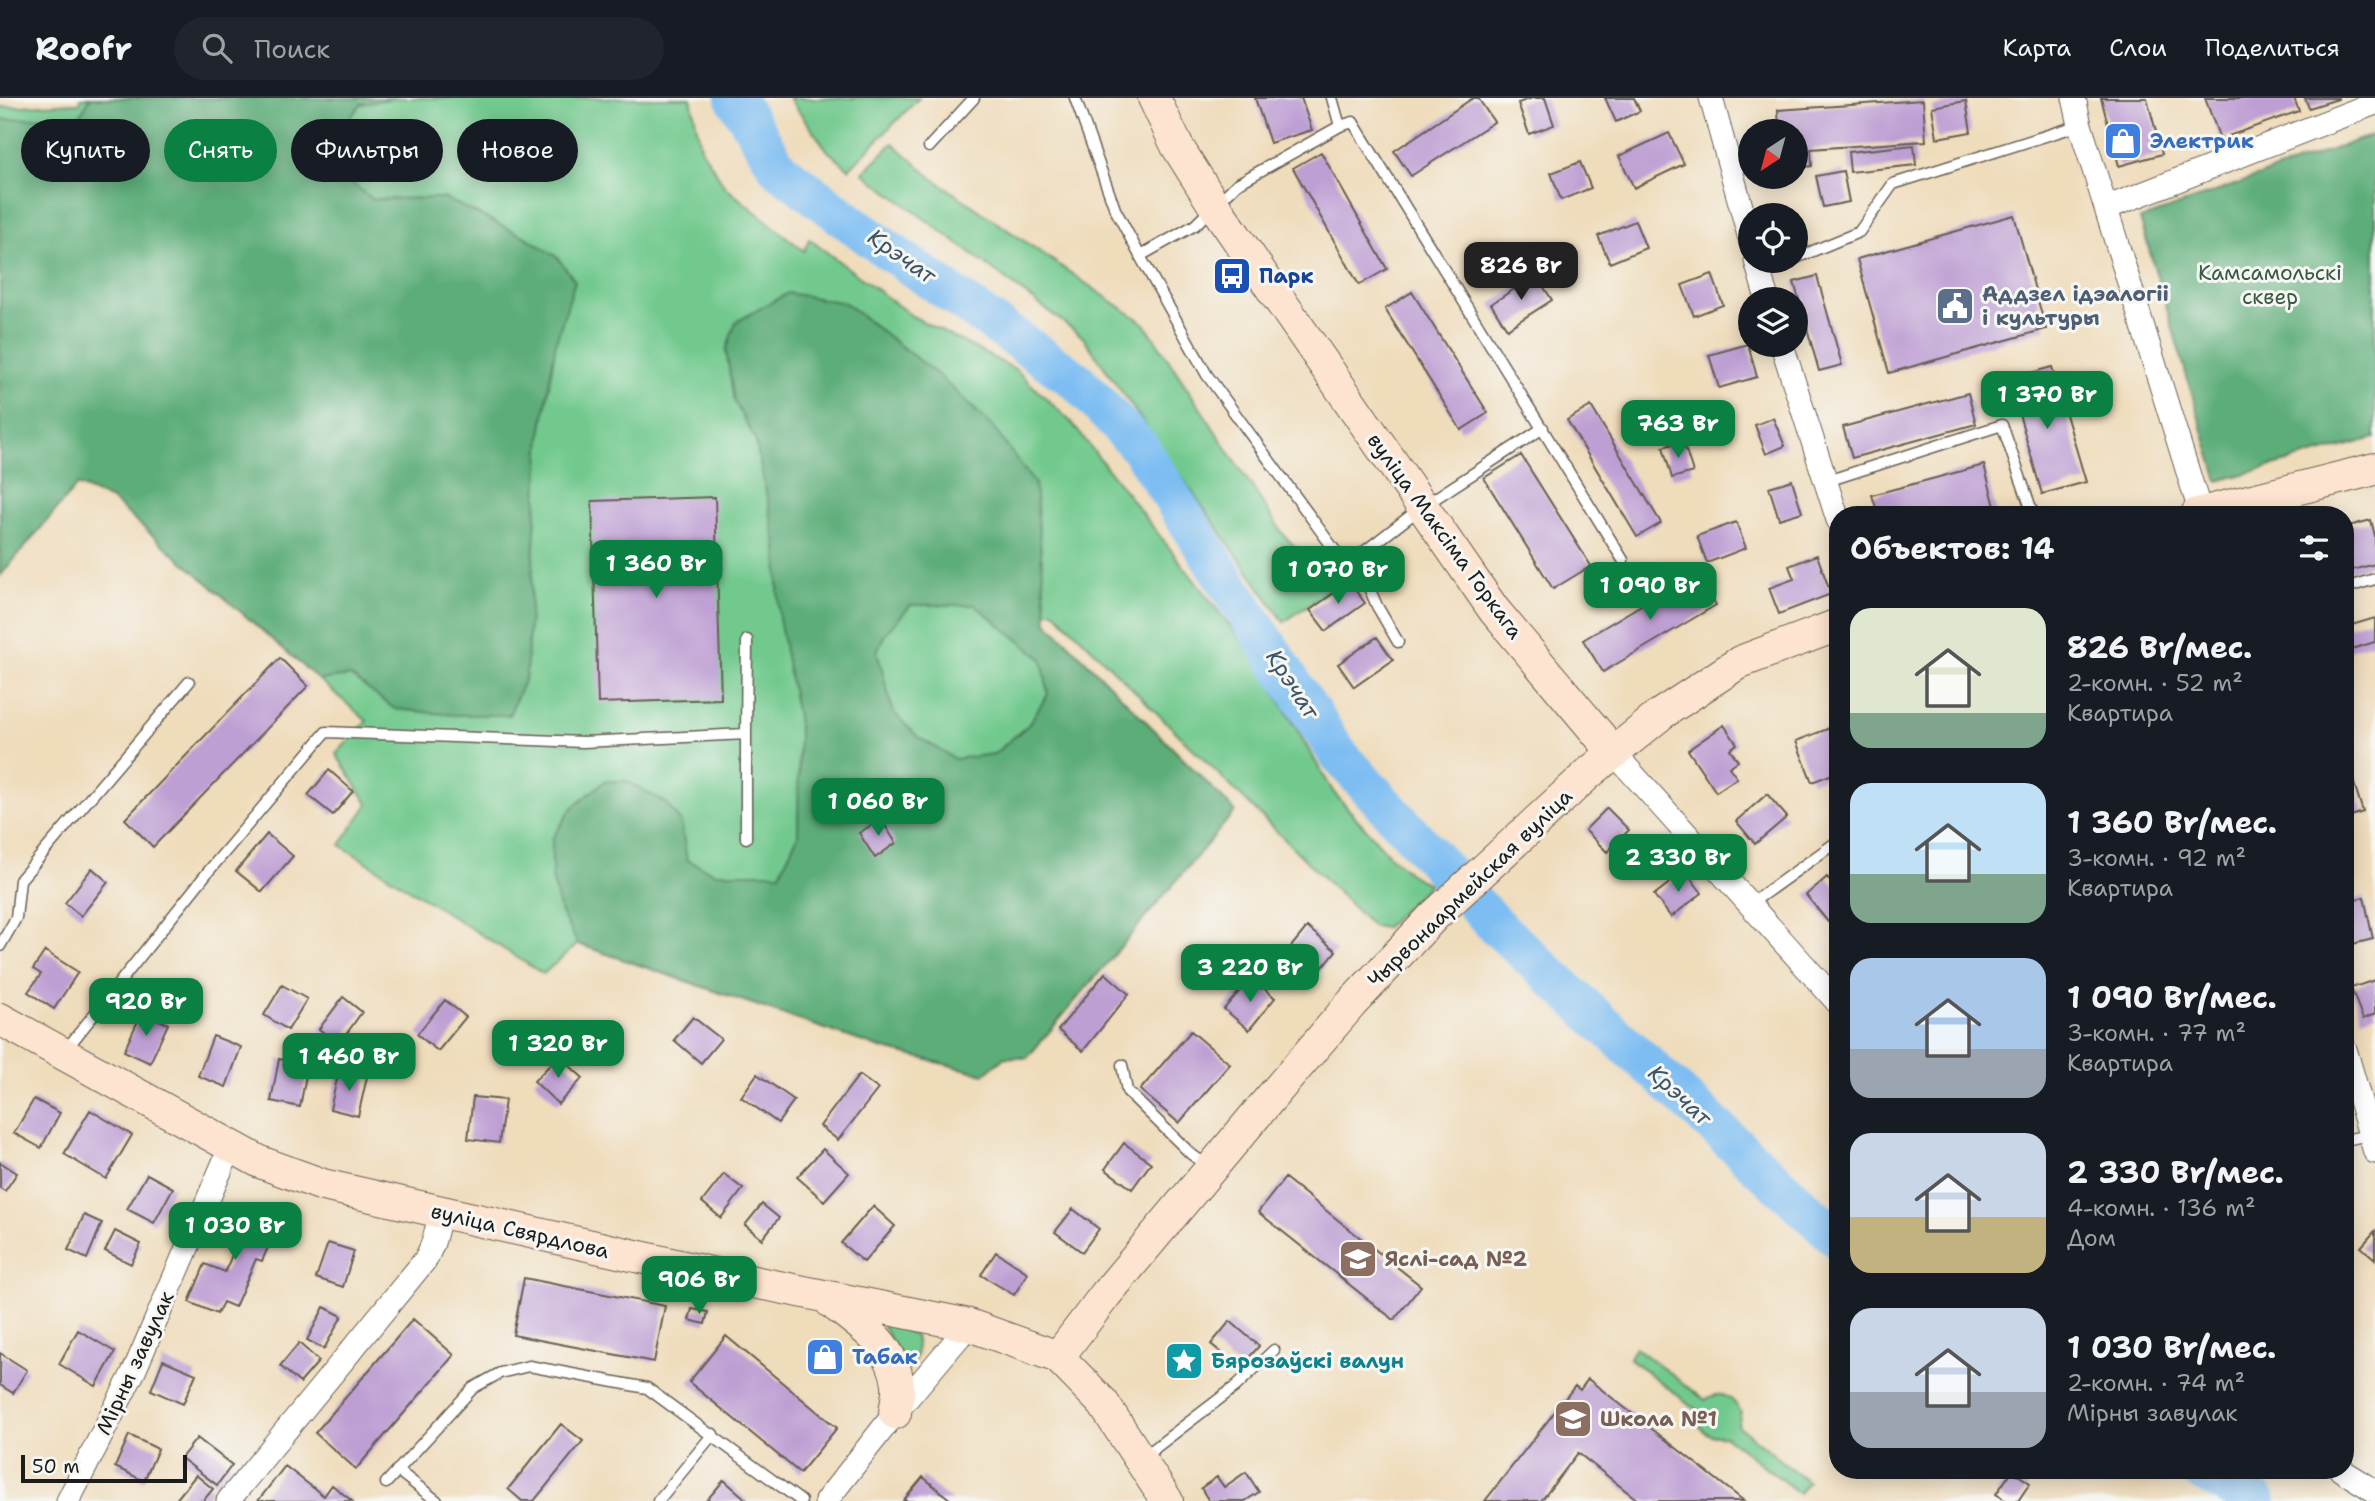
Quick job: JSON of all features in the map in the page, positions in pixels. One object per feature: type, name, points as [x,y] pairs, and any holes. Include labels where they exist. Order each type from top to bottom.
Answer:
[{"type":"main road","name":"вуліца Максіма Горкага","points":[[1154,98],[1177,146],[1214,205],[1422,508],[1494,610],[1614,753]]},
{"type":"main road","points":[[2231,506],[2375,469]]},
{"type":"main road","name":"Чырвонаармейская вуліца","points":[[1058,1357],[1106,1294],[1352,1003],[1433,917],[1614,753],[1661,714],[1740,662],[1829,628]]},
{"type":"main road","name":"вуліца Свярдлова","points":[[0,1019],[260,1162],[323,1185],[724,1276],[969,1325],[1058,1357],[1103,1403],[1167,1501]]},
{"type":"main road","points":[[824,1296],[870,1332],[891,1356],[898,1386],[895,1413]]},
{"type":"street","points":[[1711,98],[1740,203]]},
{"type":"street","points":[[2074,98],[2198,506]]},
{"type":"street","points":[[2106,208],[2375,103]]},
{"type":"street","points":[[1786,357],[1833,506]]},
{"type":"street","name":"вуліца Максіма Горкага","points":[[1614,753],[1829,993]]},
{"type":"street","points":[[2354,1078],[2373,1140]]},
{"type":"street","name":"Мірны завулак","points":[[68,1501],[135,1369],[231,1146]]},
{"type":"street","points":[[228,1501],[426,1259],[441,1213]]},
{"type":"street","points":[[832,1499],[895,1413],[969,1325]]},
{"type":"street","points":[[2354,1478],[2375,1491]]},
{"type":"lane","points":[[929,147],[974,98]]},
{"type":"lane","points":[[1075,98],[1115,209],[1207,375],[1339,556],[1356,558],[1422,508],[1543,428]]},
{"type":"lane","points":[[1332,98],[1340,126]]},
{"type":"lane","points":[[1140,256],[1195,225],[1237,184],[1340,126],[1353,122],[1623,560]]},
{"type":"lane","points":[[1808,253],[1859,232],[1893,184],[2080,125]]},
{"type":"lane","points":[[1824,482],[2002,425],[2030,506]]},
{"type":"lane","points":[[1356,558],[1377,606],[1398,642]]},
{"type":"lane","points":[[2354,585],[2375,579]]},
{"type":"lane","points":[[746,838],[747,640]]},
{"type":"lane","points":[[0,946],[16,918],[20,880],[189,682]]},
{"type":"lane","points":[[63,1053],[207,873],[326,732],[583,742],[746,734]]},
{"type":"lane","points":[[1750,904],[1829,847]]},
{"type":"lane","points":[[1122,1065],[1127,1091],[1191,1154],[1211,1169]]},
{"type":"lane","points":[[2354,1140],[2373,1140]]},
{"type":"lane","points":[[1140,1460],[1235,1387],[1274,1350]]},
{"type":"lane","points":[[386,1483],[473,1388],[500,1373],[528,1366],[647,1388],[801,1501]]},
{"type":"lane","points":[[658,1501],[713,1434]]},
{"type":"lane","points":[[397,1470],[437,1501]]},
{"type":"green space","points":[[80,98],[691,98],[701,148],[725,187],[804,251],[809,239],[912,316],[1015,369],[1071,422],[1255,658],[1334,793],[1391,857],[1414,877],[1429,884],[1385,928],[1372,926],[1054,611],[1046,611],[1047,622],[1235,811],[1027,1058],[1005,1057],[984,1074],[881,1048],[578,944],[543,974],[340,845],[368,804],[336,754],[367,721],[112,500],[77,485],[0,576],[0,107],[80,103]]},
{"type":"green space","points":[[90,98],[396,98],[361,104],[349,119],[291,119],[291,182],[350,182],[372,199],[444,198],[524,236],[557,257],[575,281],[556,342],[541,435],[526,676],[509,715],[454,715],[395,709],[350,676],[319,680],[112,500],[77,485],[0,576],[0,120],[80,115]]},
{"type":"green space","points":[[789,98],[919,98],[849,169],[828,151]]},
{"type":"green space","name":"Камсамольскі сквер","points":[[2375,134],[2375,438],[2218,481],[2140,219]]},
{"type":"green space","points":[[893,143],[932,178],[1145,324],[1283,534],[1312,561],[1350,575],[1284,622],[1083,337],[863,173]]},
{"type":"green space","points":[[788,293],[845,303],[938,375],[992,426],[1035,484],[1047,622],[1235,811],[1027,1058],[1005,1057],[984,1074],[881,1048],[578,944],[561,913],[552,877],[552,839],[571,809],[605,781],[627,781],[666,803],[681,822],[687,860],[715,873],[780,873],[798,835],[799,728],[779,618],[777,545],[755,439],[734,401],[726,350],[736,322]],"holes":[[[911,605],[975,605],[1042,659],[1048,694],[1028,725],[994,754],[955,759],[918,737],[893,712],[877,651],[885,634]]]},
{"type":"green space","points":[[888,1320],[915,1336],[916,1353],[909,1369],[883,1327]]},
{"type":"green space","points":[[1635,1347],[1705,1400],[1716,1395],[1730,1398],[1741,1412],[1738,1426],[1808,1482],[1799,1493],[1725,1436],[1704,1431],[1698,1422],[1697,1410],[1629,1358]]},
{"type":"building","points":[[1255,98],[1301,98],[1312,130],[1270,143]]},
{"type":"building","points":[[1473,98],[1478,98],[1494,122],[1411,176],[1394,151]]},
{"type":"building","points":[[1532,98],[1545,98],[1554,125],[1529,134],[1518,103]]},
{"type":"building","points":[[1605,98],[1634,98],[1640,111],[1616,122]]},
{"type":"building","points":[[2101,98],[2147,98],[2162,154],[2119,166]]},
{"type":"building","points":[[2205,98],[2294,98],[2299,111],[2220,139]]},
{"type":"building","points":[[2305,98],[2338,98],[2338,99],[2309,108]]},
{"type":"building","points":[[1923,100],[1926,141],[1811,149],[1812,166],[1808,166],[1808,119],[1778,119],[1778,110]]},
{"type":"building","points":[[1966,101],[1971,132],[1937,138],[1932,107]]},
{"type":"building","points":[[1669,133],[1684,164],[1634,188],[1619,156]]},
{"type":"building","points":[[1914,145],[1916,165],[1850,172],[1848,152]]},
{"type":"building","points":[[1321,152],[1387,269],[1359,285],[1293,168]]},
{"type":"building","points":[[1580,162],[1591,188],[1561,200],[1551,173]]},
{"type":"building","points":[[1843,171],[1849,202],[1823,207],[1816,176]]},
{"type":"building","name":"Аддзел ідэалогіі і культуры","points":[[2014,215],[2046,329],[1889,373],[1857,259]]},
{"type":"building","points":[[1635,221],[1646,248],[1610,263],[1598,236]]},
{"type":"building","points":[[1712,274],[1723,305],[1694,316],[1682,285]]},
{"type":"building","points":[[1536,275],[1552,300],[1507,329],[1491,304]]},
{"type":"building","points":[[1817,276],[1842,365],[1819,371],[1808,332],[1808,287],[1795,287],[1794,282]]},
{"type":"building","points":[[1412,292],[1488,413],[1461,430],[1385,309]]},
{"type":"building","points":[[1738,347],[1738,357],[1752,357],[1757,377],[1719,388],[1709,355]]},
{"type":"building","points":[[2052,367],[2086,482],[2042,494],[2009,379]]},
{"type":"building","points":[[1968,393],[1976,424],[1852,458],[1843,427]]},
{"type":"building","points":[[1591,406],[1661,523],[1637,537],[1567,420]]},
{"type":"building","points":[[1773,418],[1785,446],[1766,454],[1755,425]]},
{"type":"building","points":[[1683,441],[1693,472],[1672,478],[1663,447]]},
{"type":"building","points":[[1521,455],[1591,566],[1553,589],[1484,478]]},
{"type":"building","points":[[1984,465],[1995,506],[1875,506],[1872,495]]},
{"type":"building","points":[[1792,480],[1802,512],[1779,519],[1769,487]]},
{"type":"building","points":[[715,497],[721,699],[598,703],[592,501]]},
{"type":"building","points":[[2371,520],[2375,536],[2375,564],[2354,570],[2354,525]]},
{"type":"building","points":[[1736,522],[1746,548],[1707,563],[1697,536]]},
{"type":"building","points":[[1817,555],[1829,595],[1779,614],[1769,588],[1794,579],[1789,566]]},
{"type":"building","points":[[1696,572],[1716,605],[1603,672],[1583,640]]},
{"type":"building","points":[[1349,582],[1365,603],[1326,631],[1310,610]]},
{"type":"building","points":[[2375,618],[2375,642],[2354,648],[2354,624]]},
{"type":"building","points":[[1377,637],[1393,660],[1354,687],[1338,664]]},
{"type":"building","points":[[280,658],[308,686],[153,847],[125,819]]},
{"type":"building","points":[[1724,725],[1737,744],[1730,749],[1738,761],[1729,767],[1737,778],[1716,792],[1688,750]]},
{"type":"building","points":[[1829,728],[1829,775],[1812,782],[1796,741]]},
{"type":"building","points":[[329,770],[353,791],[333,815],[308,795]]},
{"type":"building","points":[[2354,783],[2363,812],[2354,815]]},
{"type":"building","points":[[1767,794],[1787,817],[1755,844],[1736,821]]},
{"type":"building","points":[[1607,808],[1629,830],[1607,852],[1585,830]]},
{"type":"building","points":[[881,819],[896,843],[875,858],[859,833]]},
{"type":"building","points":[[267,834],[293,856],[262,892],[236,871]]},
{"type":"building","points":[[92,868],[108,882],[81,916],[65,903]]},
{"type":"building","points":[[1685,871],[1702,893],[1671,917],[1654,895]]},
{"type":"building","points":[[1827,877],[1829,921],[1828,922],[1806,895]]},
{"type":"building","points":[[2364,897],[2373,939],[2354,944],[2354,900]]},
{"type":"building","points":[[1307,927],[1336,951],[1310,983],[1281,959]]},
{"type":"building","points":[[45,951],[78,972],[54,1009],[28,992],[41,974],[33,969]]},
{"type":"building","points":[[1105,973],[1129,994],[1083,1051],[1058,1030]]},
{"type":"building","points":[[1251,978],[1275,998],[1249,1030],[1224,1009]]},
{"type":"building","points":[[2375,980],[2375,1014],[2363,1019],[2354,996],[2354,987]]},
{"type":"building","points":[[282,985],[307,999],[288,1030],[264,1015]]},
{"type":"building","points":[[343,997],[362,1012],[339,1044],[319,1029]]},
{"type":"building","points":[[445,1000],[466,1017],[438,1051],[417,1034]]},
{"type":"building","points":[[142,1012],[168,1024],[150,1063],[124,1051]]},
{"type":"building","points":[[693,1017],[721,1039],[701,1063],[674,1040]]},
{"type":"building","points":[[1191,1031],[1230,1064],[1179,1123],[1140,1090]]},
{"type":"building","points":[[213,1036],[241,1047],[226,1087],[198,1076]]},
{"type":"building","points":[[559,1056],[583,1078],[558,1104],[534,1081]]},
{"type":"building","points":[[279,1059],[308,1065],[300,1107],[271,1101]]},
{"type":"building","points":[[339,1071],[367,1077],[358,1116],[330,1109]]},
{"type":"building","points":[[757,1074],[794,1100],[778,1123],[741,1097]]},
{"type":"building","points":[[859,1075],[878,1089],[838,1140],[820,1126]]},
{"type":"building","points":[[473,1097],[505,1100],[499,1143],[468,1139]]},
{"type":"building","points":[[34,1099],[60,1113],[41,1148],[14,1133]]},
{"type":"building","points":[[90,1110],[132,1135],[106,1179],[64,1154]]},
{"type":"building","points":[[1124,1143],[1151,1163],[1132,1189],[1105,1169]]},
{"type":"building","points":[[823,1149],[849,1173],[824,1201],[797,1177]]},
{"type":"building","points":[[0,1162],[17,1173],[5,1191],[0,1188]]},
{"type":"building","points":[[147,1174],[173,1188],[154,1223],[127,1209]]},
{"type":"building","points":[[724,1174],[743,1189],[721,1218],[702,1202]]},
{"type":"building","points":[[1285,1178],[1421,1286],[1394,1320],[1258,1212]]},
{"type":"building","points":[[762,1204],[779,1218],[762,1239],[745,1225]]},
{"type":"building","points":[[873,1206],[895,1226],[864,1262],[841,1243]]},
{"type":"building","points":[[237,1207],[278,1225],[262,1261],[256,1259],[235,1307],[223,1302],[217,1314],[189,1302],[205,1264],[225,1272],[234,1250],[222,1245]]},
{"type":"building","points":[[1073,1209],[1099,1229],[1082,1252],[1055,1232]]},
{"type":"building","points":[[84,1215],[102,1223],[87,1259],[68,1250]]},
{"type":"building","points":[[115,1231],[141,1244],[131,1264],[105,1251]]},
{"type":"building","points":[[2375,1231],[2375,1259],[2361,1247]]},
{"type":"building","points":[[328,1243],[354,1251],[343,1287],[316,1278]]},
{"type":"building","points":[[996,1252],[1028,1273],[1014,1295],[981,1275]]},
{"type":"building","points":[[524,1278],[665,1306],[654,1362],[513,1335]]},
{"type":"building","points":[[324,1307],[342,1316],[324,1349],[307,1340]]},
{"type":"building","points":[[692,1309],[708,1312],[705,1324],[689,1320]]},
{"type":"building","points":[[413,1319],[454,1355],[356,1469],[315,1433]]},
{"type":"building","points":[[1230,1321],[1259,1346],[1240,1368],[1211,1344]]},
{"type":"building","points":[[78,1330],[115,1352],[96,1386],[59,1364]]},
{"type":"building","points":[[726,1336],[837,1428],[800,1473],[689,1382]]},
{"type":"building","points":[[299,1343],[319,1361],[300,1383],[280,1366]]},
{"type":"building","points":[[0,1353],[27,1370],[13,1393],[0,1385]]},
{"type":"building","points":[[163,1360],[196,1374],[183,1404],[151,1390]]},
{"type":"building","points":[[1588,1379],[1744,1501],[1639,1501],[1578,1453],[1541,1501],[1485,1501],[1575,1386],[1580,1390]]},
{"type":"building","points":[[561,1424],[583,1441],[534,1501],[522,1501],[508,1489]]},
{"type":"building","points":[[129,1435],[158,1449],[144,1481],[115,1467]]},
{"type":"building","points":[[197,1438],[232,1465],[217,1485],[181,1458]]},
{"type":"building","points":[[285,1466],[324,1496],[332,1485],[352,1501],[258,1501]]},
{"type":"building","points":[[1246,1472],[1259,1492],[1245,1501],[1209,1501],[1201,1488],[1217,1477],[1224,1487]]},
{"type":"building","points":[[196,1475],[213,1489],[203,1501],[175,1501]]},
{"type":"building","points":[[923,1477],[952,1501],[903,1501]]},
{"type":"building","points":[[2006,1479],[2024,1479],[2030,1483],[2018,1501],[2006,1501],[1996,1494]]},
{"type":"building","points":[[724,1480],[748,1501],[706,1501]]},
{"type":"waterway","name":"Крэчат","points":[[735,98],[779,169],[875,241],[1077,381],[1140,448],[1338,754],[1495,925],[1829,1231]]},
{"type":"waterway","name":"Крэчат","points":[[2216,1479],[2256,1501]]},
{"type":"place","name":"Электрик","points":[[2123,141]]},
{"type":"place","name":"Парк","points":[[1232,276]]},
{"type":"place","name":"Аддзел ідэалогіі і культуры","points":[[1955,306]]},
{"type":"place","name":"Яслі-сад №2","points":[[1358,1259]]},
{"type":"place","name":"Табак","points":[[825,1357]]},
{"type":"place","name":"Бярозаўскі валун","points":[[1184,1361]]},
{"type":"place","name":"Школа №1","points":[[1573,1419]]}]
